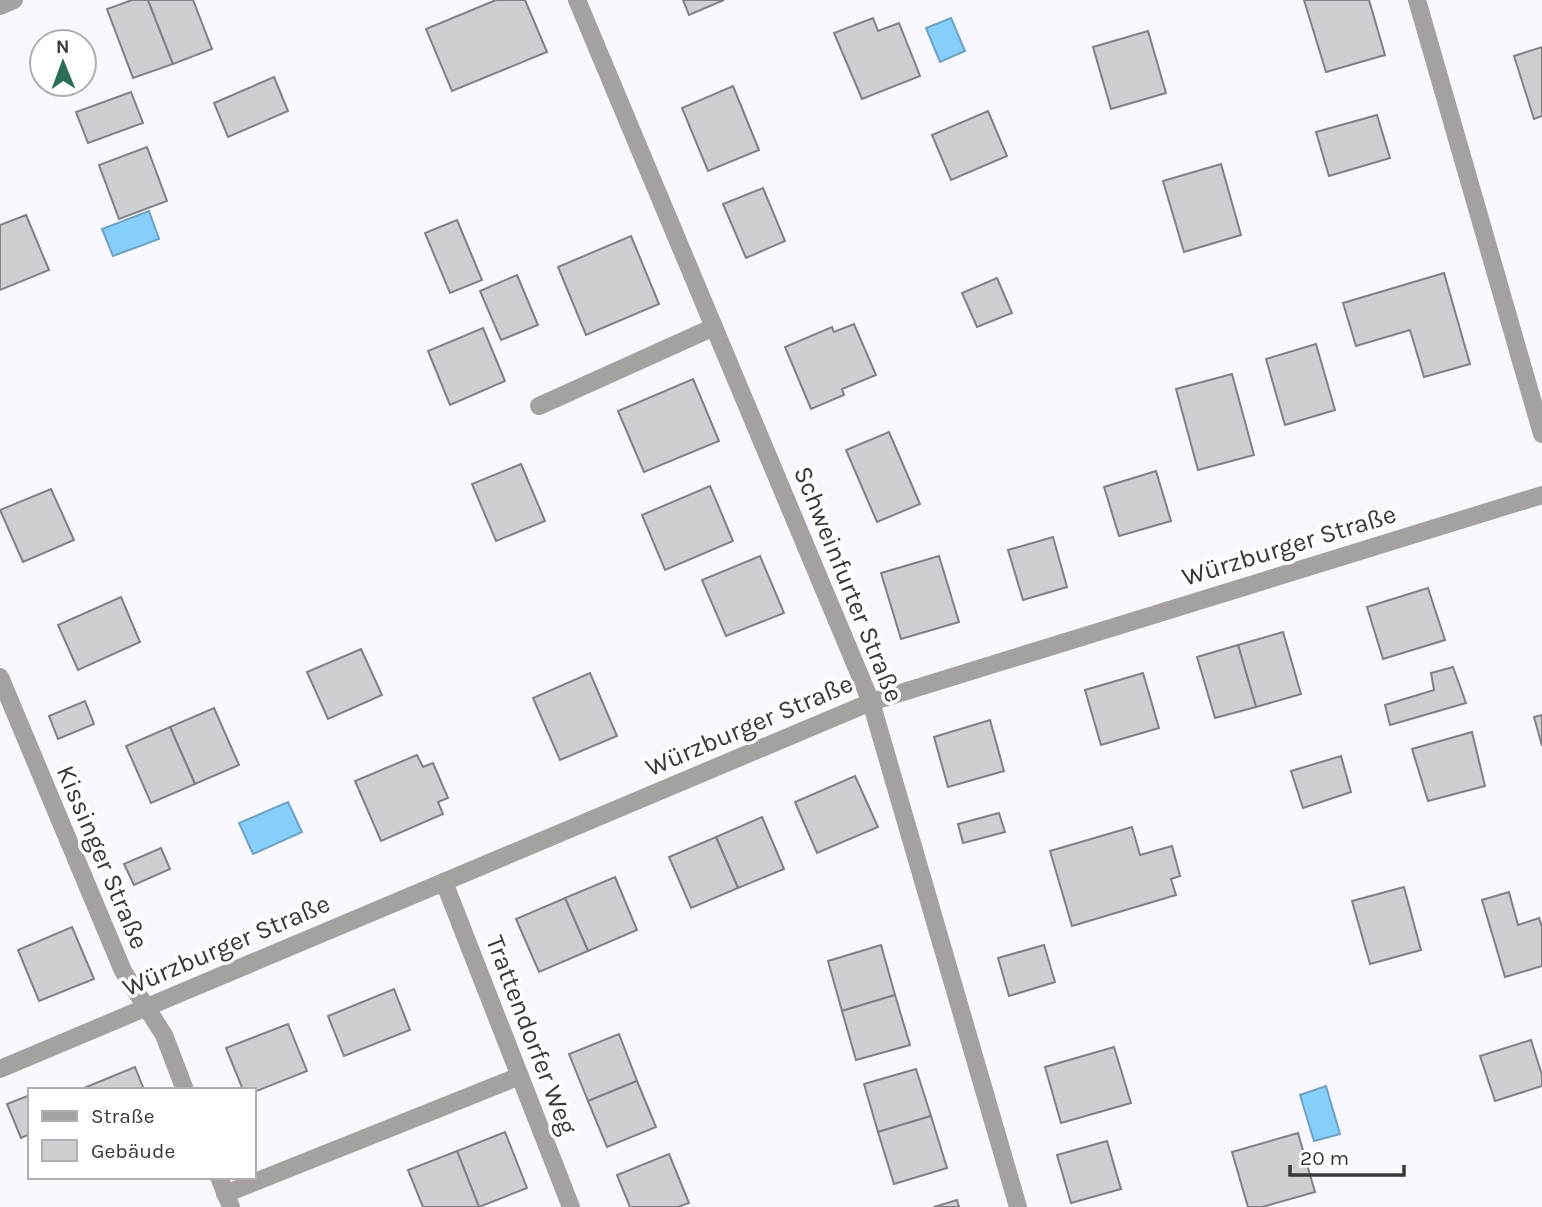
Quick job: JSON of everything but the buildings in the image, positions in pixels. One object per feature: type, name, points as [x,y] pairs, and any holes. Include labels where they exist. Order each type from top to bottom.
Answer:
[{"type":"street","points":[[0,6],[14,0]]},
{"type":"street","name":"Schweinfurter Straße","points":[[577,0],[871,702],[1018,1207]]},
{"type":"street","points":[[1417,0],[1542,434]]},
{"type":"street","points":[[538,405],[714,327]]},
{"type":"street","name":"Würzburger Straße","points":[[0,1069],[871,702],[1542,495]]},
{"type":"street","name":"Kissinger Straße","points":[[0,677],[123,971],[164,1035],[184,1088]]},
{"type":"street","name":"Trattendorfer Weg","points":[[443,881],[571,1207]]},
{"type":"street","points":[[225,1193],[520,1076]]},
{"type":"water","points":[[951,18],[965,51],[940,62],[926,28]]},
{"type":"water","points":[[149,211],[159,239],[113,256],[102,229]]},
{"type":"water","points":[[288,802],[302,832],[253,854],[239,823]]},
{"type":"water","points":[[1326,1086],[1340,1134],[1314,1141],[1300,1095]]}]
